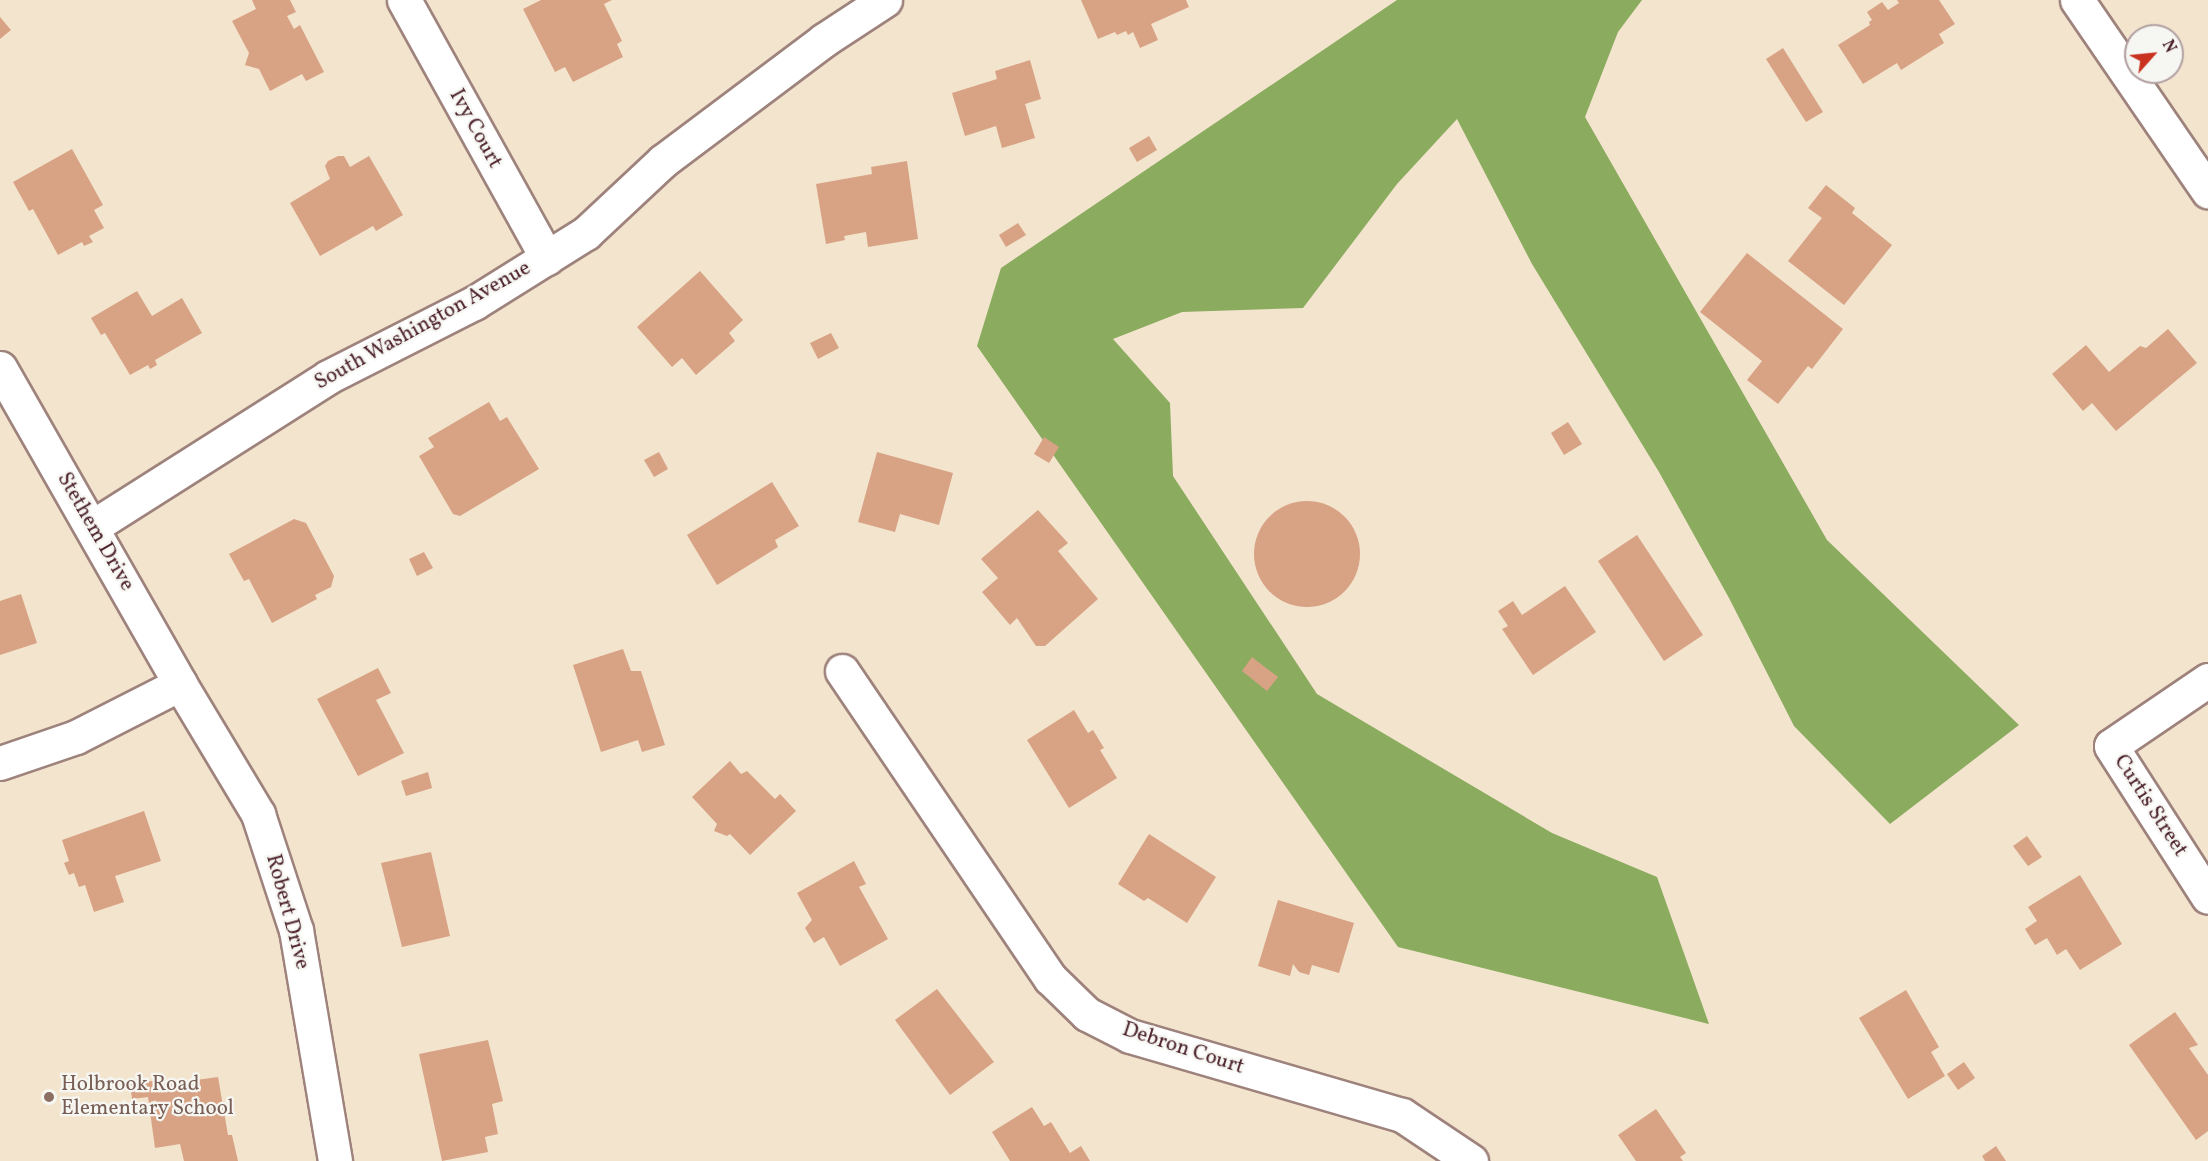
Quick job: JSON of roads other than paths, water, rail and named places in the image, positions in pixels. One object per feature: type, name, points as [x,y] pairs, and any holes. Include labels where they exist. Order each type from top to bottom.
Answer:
[{"type":"street","name":"Ivy Court","points":[[404,0],[547,258]]},
{"type":"street","name":"South Washington Avenue","points":[[92,527],[328,377],[474,303],[586,233],[663,162],[824,40],[885,0]]},
{"type":"street","points":[[2077,0],[2208,191]]},
{"type":"street","name":"Stethem Drive","points":[[0,368],[92,527],[173,688]]},
{"type":"street","name":"Debron Court","points":[[843,671],[1050,978],[1087,1014],[1130,1035],[1402,1115],[1471,1160]]},
{"type":"street","name":"Curtis Street","points":[[2208,680],[2111,746],[2208,897]]},
{"type":"street","points":[[0,763],[76,737],[173,688]]},
{"type":"street","name":"Robert Drive","points":[[173,688],[258,814],[285,891],[296,930],[335,1161]]},
{"type":"place","name":"Holbrook Road Elementary School","points":[[49,1097]]}]
